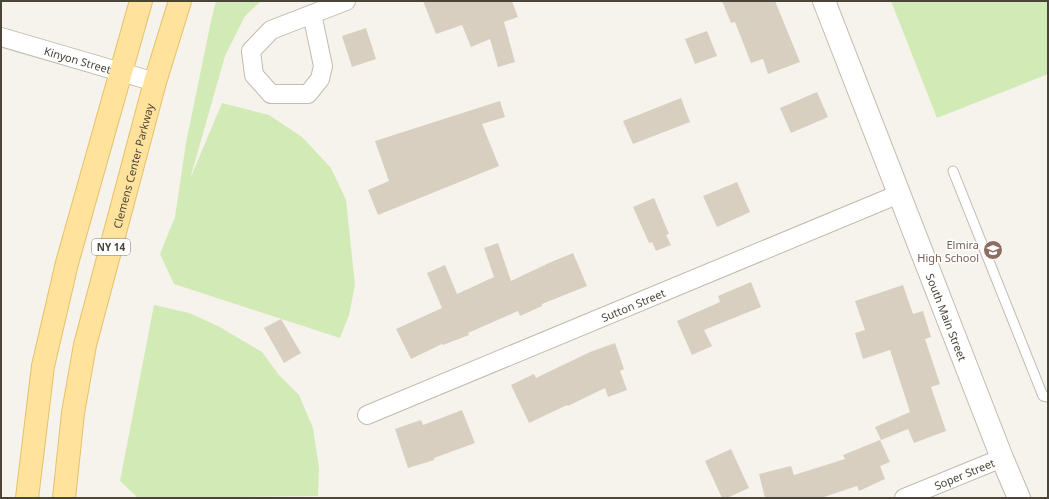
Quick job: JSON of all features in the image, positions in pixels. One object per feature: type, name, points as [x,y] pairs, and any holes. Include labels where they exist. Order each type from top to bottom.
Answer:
[{"type":"main road","points":[[27,498],[44,366],[67,263],[141,1]]},
{"type":"main road","name":"Clemens Center Parkway","points":[[64,498],[73,413],[85,345],[155,82],[180,1]]},
{"type":"street","points":[[312,14],[323,66],[320,79],[308,94],[271,94],[254,75],[251,51],[271,30],[312,14],[346,1]]},
{"type":"street","name":"South Main Street","points":[[824,1],[1002,458],[1019,498]]},
{"type":"street","name":"Kinyon Street","points":[[1,38],[155,82]]},
{"type":"street","name":"Sutton Street","points":[[367,414],[899,194]]},
{"type":"street","name":"Soper Street","points":[[904,498],[1002,458]]},
{"type":"lane","points":[[953,171],[1043,396],[1048,397]]},
{"type":"green space","points":[[216,1],[261,1],[245,16],[225,56],[190,179],[222,103],[269,115],[302,137],[331,168],[346,200],[355,285],[349,315],[340,338],[174,284],[160,254],[175,217],[186,143]]},
{"type":"green space","points":[[891,1],[1048,1],[1048,74],[937,118]]},
{"type":"green space","points":[[154,305],[189,313],[218,326],[262,352],[279,375],[299,395],[313,428],[319,468],[318,496],[138,498],[120,481]]},
{"type":"building","points":[[423,1],[512,1],[518,17],[504,22],[515,62],[498,67],[490,39],[471,47],[462,25],[436,34]]},
{"type":"building","points":[[722,1],[775,1],[800,62],[768,74],[763,59],[751,63],[735,22],[731,23]]},
{"type":"building","points":[[366,28],[376,59],[352,67],[342,36]]},
{"type":"building","points":[[707,31],[717,56],[695,64],[685,39]]},
{"type":"building","points":[[817,92],[828,117],[791,133],[780,108]]},
{"type":"building","points":[[681,98],[690,122],[633,144],[623,121]]},
{"type":"building","points":[[500,101],[505,117],[482,124],[499,166],[378,215],[368,190],[389,181],[375,141]]},
{"type":"building","points":[[737,182],[750,212],[717,227],[703,196]]},
{"type":"building","points":[[654,198],[669,234],[666,235],[671,245],[656,251],[652,242],[649,243],[633,207]]},
{"type":"building","points":[[498,243],[511,281],[573,253],[587,286],[542,304],[542,306],[520,316],[518,311],[468,333],[469,335],[443,345],[442,344],[411,359],[396,329],[442,308],[427,273],[445,265],[457,294],[494,277],[484,248]]},
{"type":"building","points":[[751,282],[761,307],[704,330],[712,346],[692,355],[677,321],[720,302],[718,296]]},
{"type":"building","points":[[903,285],[913,314],[923,311],[931,337],[925,339],[940,384],[931,387],[946,431],[914,443],[908,429],[881,440],[875,427],[910,412],[890,350],[863,359],[855,333],[865,330],[855,301]]},
{"type":"building","points":[[281,319],[301,353],[284,363],[264,328]]},
{"type":"building","points":[[615,343],[624,369],[620,371],[627,390],[608,397],[605,388],[529,423],[511,385],[534,374],[536,378],[590,352]]},
{"type":"building","points":[[462,410],[475,443],[434,458],[434,460],[408,468],[395,429],[421,420],[423,425]]},
{"type":"building","points":[[880,440],[890,462],[880,466],[885,479],[859,491],[857,486],[821,498],[765,498],[759,474],[791,466],[794,475],[845,459],[843,455]]},
{"type":"building","points":[[731,449],[749,488],[727,498],[722,498],[705,461]]},
{"type":"place","name":"Elmira High School","points":[[993,250]]}]
